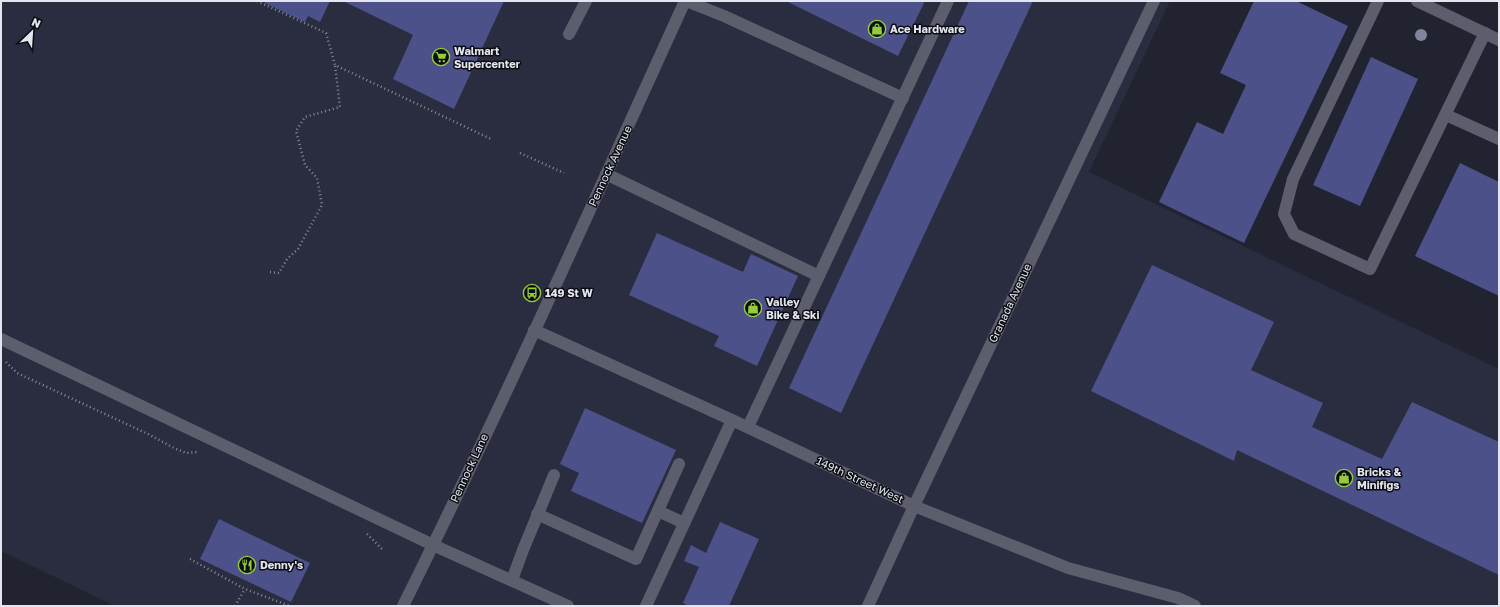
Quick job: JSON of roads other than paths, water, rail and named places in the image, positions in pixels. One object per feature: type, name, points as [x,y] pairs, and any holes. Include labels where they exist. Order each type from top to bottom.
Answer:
[{"type":"street","points":[[569,34],[586,1]]},
{"type":"street","points":[[686,1],[724,16],[903,98]]},
{"type":"street","name":"Pennock Avenue","points":[[534,330],[686,1]]},
{"type":"street","points":[[748,427],[948,1]]},
{"type":"street","name":"Granada Avenue","points":[[868,606],[1154,1]]},
{"type":"street","points":[[1378,1],[1293,179],[1284,214],[1294,234],[1370,270],[1485,33]]},
{"type":"street","points":[[1422,2],[1498,38]]},
{"type":"street","points":[[1446,115],[1499,139]]},
{"type":"street","points":[[606,174],[819,276]]},
{"type":"street","name":"149th Street West","points":[[534,330],[748,427],[914,506],[1068,568],[1178,598],[1195,606]]},
{"type":"street","name":"Pennock Lane","points":[[403,606],[434,544],[534,330]]},
{"type":"street","points":[[1,339],[568,606]]},
{"type":"street","points":[[646,606],[732,420]]},
{"type":"street","points":[[537,514],[636,559],[679,464]]},
{"type":"street","points":[[512,580],[537,514],[554,475]]},
{"type":"street","points":[[658,512],[684,523]]},
{"type":"place","name":"Ace Hardware","points":[[877,29]]},
{"type":"place","name":"Walmart Supercenter","points":[[441,57]]},
{"type":"place","name":"149 St W","points":[[532,293]]},
{"type":"place","name":"Valley Bike & Ski","points":[[753,308]]},
{"type":"place","name":"Bricks & Minifigs","points":[[1344,478]]},
{"type":"place","name":"Denny's","points":[[247,565]]}]
